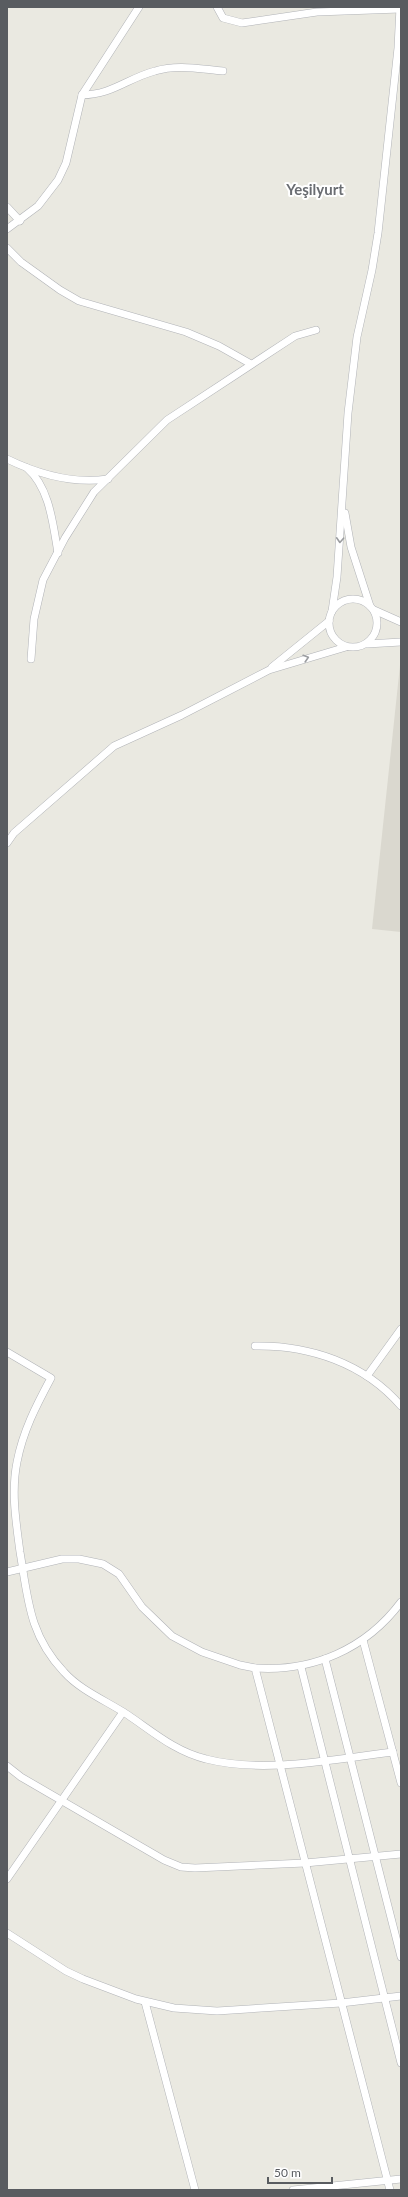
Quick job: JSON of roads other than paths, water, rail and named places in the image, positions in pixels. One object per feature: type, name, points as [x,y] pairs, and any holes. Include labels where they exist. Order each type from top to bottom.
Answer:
[{"type":"street","points":[[7,229],[20,221],[46,198],[63,172],[82,95],[139,7]]},
{"type":"street","points":[[218,7],[223,18],[242,23],[317,12],[400,8],[398,48],[378,233],[358,338],[348,413],[337,577],[332,611],[328,621],[269,670]]},
{"type":"street","points":[[82,95],[98,94],[113,90],[147,73],[162,69],[176,67],[223,71]]},
{"type":"street","points":[[7,207],[20,221]]},
{"type":"street","points":[[7,248],[21,262],[60,290],[79,300],[186,332],[220,346],[251,364]]},
{"type":"street","points":[[31,659],[34,619],[43,580],[94,492],[168,420],[220,388],[251,364],[284,345],[295,336],[316,330]]},
{"type":"street","points":[[7,459],[72,480],[108,479]]},
{"type":"street","points":[[24,465],[34,474],[44,491],[58,553]]},
{"type":"street","points":[[343,487],[348,532],[378,626],[374,636],[367,644]]},
{"type":"street","points":[[332,611],[339,603],[350,599],[361,600],[372,608],[401,622]]},
{"type":"street","points":[[328,621],[333,637],[346,647]]},
{"type":"street","points":[[7,843],[14,832],[114,746],[182,715],[269,670],[346,647],[356,648],[367,644],[401,642]]},
{"type":"street","points":[[367,1376],[401,1329]]},
{"type":"street","points":[[254,1346],[284,1346],[313,1352],[341,1362],[367,1376],[387,1391],[401,1406]]},
{"type":"street","points":[[7,1352],[51,1378],[27,1426],[16,1464],[14,1505],[25,1593],[31,1617],[41,1640],[54,1661],[71,1680],[123,1712],[181,1751],[231,1764],[279,1764],[393,1752]]},
{"type":"street","points":[[7,1572],[71,1558],[103,1564],[119,1574],[142,1607],[172,1636],[202,1652],[240,1665],[256,1668],[273,1669],[301,1667],[325,1659],[364,1640],[401,1602]]},
{"type":"street","points":[[364,1640],[401,1783]]},
{"type":"street","points":[[325,1659],[401,1957]]},
{"type":"street","points":[[301,1667],[401,2063]]},
{"type":"street","points":[[256,1668],[279,1764],[390,2190]]},
{"type":"street","points":[[7,1879],[123,1712]]},
{"type":"street","points":[[7,1766],[62,1801],[164,1860],[181,1867],[195,1868],[305,1863],[350,1860],[401,1854]]},
{"type":"street","points":[[7,1934],[66,1971],[100,1987],[145,2002],[181,2009],[216,2011],[341,2003],[401,1996]]},
{"type":"street","points":[[145,2002],[195,2190]]},
{"type":"street","points":[[293,2190],[401,2179]]},
{"type":"district","name":"Yeşilyurt","points":[[315,189]]}]
